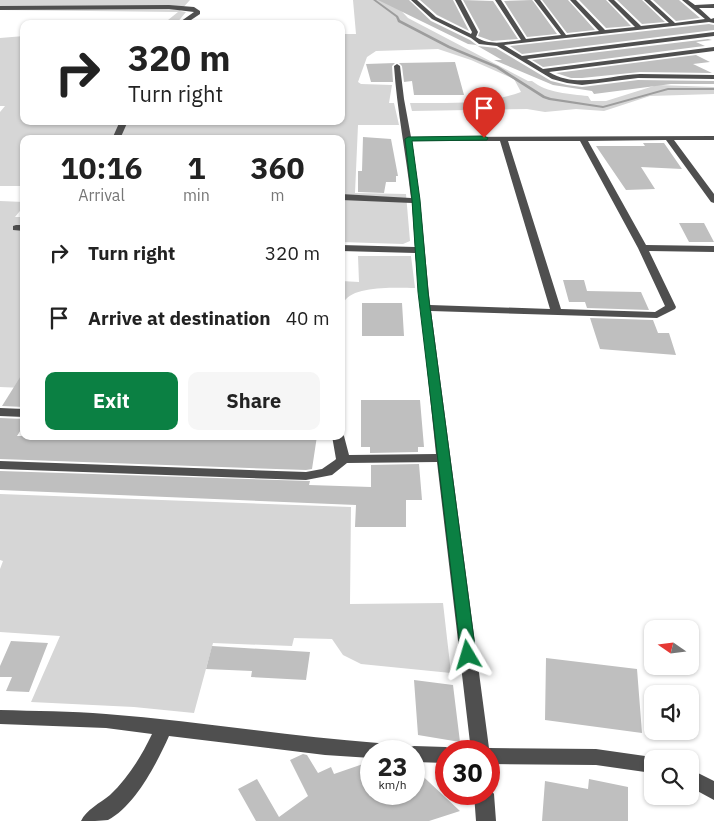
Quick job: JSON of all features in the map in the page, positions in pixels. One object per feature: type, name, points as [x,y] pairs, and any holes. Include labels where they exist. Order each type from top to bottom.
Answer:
[{"type":"street","points":[[414,0],[434,18],[484,44],[499,45],[713,21]]},
{"type":"street","points":[[458,0],[476,32],[473,37]]},
{"type":"street","points":[[498,0],[525,42]]},
{"type":"street","points":[[537,0],[565,37]]},
{"type":"street","points":[[574,0],[603,32]]},
{"type":"street","points":[[611,0],[639,28]]},
{"type":"street","points":[[647,0],[673,24]]},
{"type":"street","points":[[685,0],[713,21]]},
{"type":"street","points":[[693,7],[714,6]]},
{"type":"street","points":[[0,8],[169,7],[194,9],[197,11],[197,14],[187,20]]},
{"type":"street","points":[[522,58],[714,34]]},
{"type":"street","points":[[499,45],[556,79],[578,83],[638,76],[714,77]]},
{"type":"street","points":[[542,71],[714,49]]},
{"type":"street","points":[[397,66],[400,99],[408,139],[416,200],[426,308],[479,740]]},
{"type":"street","points":[[503,138],[556,311]]},
{"type":"street","points":[[408,139],[714,138]]},
{"type":"street","points":[[426,308],[657,314],[665,312],[671,307],[643,248],[583,139]]},
{"type":"street","points":[[669,139],[714,200]]},
{"type":"street","points":[[345,197],[416,200]]},
{"type":"street","points":[[345,248],[420,250]]},
{"type":"street","points":[[643,248],[714,248]]},
{"type":"street","points":[[0,412],[20,413]]},
{"type":"street","points":[[0,465],[306,476],[330,471],[338,467],[343,459],[339,440]]},
{"type":"street","points":[[343,459],[444,458]]},
{"type":"street","points":[[0,717],[106,721],[360,750]]},
{"type":"street","points":[[91,821],[127,792],[141,775],[164,727]]},
{"type":"street","points":[[500,756],[596,757],[644,764]]},
{"type":"street","points":[[699,782],[714,791]]},
{"type":"street","points":[[485,805],[486,821]]},
{"type":"shaded area","points":[[0,0],[190,0],[180,11],[186,12],[179,20],[168,20],[178,12],[0,10]]},
{"type":"shaded area","points":[[353,0],[391,0],[408,18],[528,81],[532,81],[545,88],[566,94],[588,96],[591,101],[606,101],[657,85],[714,87],[714,94],[650,96],[604,111],[576,109],[545,112],[527,109],[412,111],[410,103],[480,101],[521,92],[514,79],[471,60],[438,49],[376,51],[367,57],[358,82],[361,84],[392,85],[389,103],[394,103],[399,125],[358,125],[355,193],[406,194],[410,241],[403,244],[345,242],[345,135],[20,135],[20,186],[0,186],[0,112],[5,106],[0,106],[0,38],[20,36],[20,125],[345,125],[345,34],[356,34]]},
{"type":"shaded area","points":[[0,201],[20,202],[20,211],[15,217],[20,217],[20,388],[0,387]]},
{"type":"shaded area","points":[[358,256],[411,256],[415,288],[366,290],[356,293],[345,301],[345,281],[359,282]]},
{"type":"shaded area","points":[[0,494],[351,507],[350,604],[443,603],[451,673],[361,664],[343,655],[332,639],[294,638],[292,646],[213,643],[194,713],[134,707],[31,702],[60,636],[0,632],[0,569],[3,561],[0,560]]},
{"type":"building","points":[[378,0],[409,0],[431,21],[470,40],[478,46],[496,48],[551,81],[567,85],[582,87],[638,80],[714,81],[714,84],[671,84],[594,94],[592,91],[553,85],[494,60],[502,60],[476,45],[468,44]]},
{"type":"building","points":[[420,0],[453,0],[469,31],[437,15]]},
{"type":"building","points":[[463,0],[493,1],[518,39],[492,41],[478,36],[480,31]]},
{"type":"building","points":[[532,0],[557,34],[527,37],[504,1]]},
{"type":"building","points":[[542,0],[568,0],[595,30],[567,33]]},
{"type":"building","points":[[579,0],[606,0],[631,26],[606,28]]},
{"type":"building","points":[[617,0],[642,0],[665,22],[642,24]]},
{"type":"building","points":[[653,0],[679,0],[700,18],[676,21]]},
{"type":"building","points":[[709,24],[714,25],[714,30],[522,54],[510,46]]},
{"type":"building","points":[[712,40],[696,42],[705,46],[543,67],[532,60]]},
{"type":"building","points":[[696,55],[710,62],[693,64],[712,73],[640,72],[571,78],[556,73]]},
{"type":"building","points":[[455,62],[464,95],[414,95],[412,81],[404,82],[402,66],[399,63]]},
{"type":"building","points":[[395,63],[392,66],[393,82],[371,82],[366,64]]},
{"type":"building","points":[[363,137],[391,139],[398,176],[396,176],[396,182],[386,182],[384,193],[358,192],[358,171],[362,171]]},
{"type":"building","points":[[643,143],[664,143],[682,169],[641,167],[655,189],[626,190],[596,146],[645,146]]},
{"type":"building","points":[[679,223],[704,223],[714,242],[689,242]]},
{"type":"building","points":[[563,280],[584,280],[587,291],[641,292],[649,310],[587,308],[585,302],[569,302]]},
{"type":"building","points":[[362,303],[402,303],[404,336],[362,336]]},
{"type":"building","points":[[590,318],[653,320],[658,333],[669,333],[676,355],[600,349]]},
{"type":"building","points":[[20,377],[20,407],[2,406]]},
{"type":"building","points":[[361,400],[420,400],[424,447],[418,447],[418,452],[370,453],[370,447],[361,447]]},
{"type":"building","points":[[0,418],[20,419],[20,431],[17,436],[20,436],[20,440],[316,440],[312,469],[306,470],[0,459]]},
{"type":"building","points":[[419,464],[422,500],[406,500],[406,527],[355,527],[356,505],[0,490],[0,471],[310,481],[309,485],[371,487],[371,465]]},
{"type":"building","points":[[11,641],[48,643],[29,692],[6,691],[12,677],[0,677],[0,666]]},
{"type":"building","points":[[212,646],[310,652],[306,680],[251,677],[252,671],[206,669]]},
{"type":"building","points":[[546,658],[637,669],[642,733],[545,720]]},
{"type":"building","points":[[414,680],[453,685],[460,740],[418,735]]},
{"type":"building","points":[[303,754],[307,755],[318,773],[331,767],[334,774],[360,765],[360,805],[425,805],[425,778],[435,788],[435,805],[454,805],[460,811],[429,821],[256,821],[238,789],[257,779],[279,817],[308,796],[290,760]]},
{"type":"building","points":[[589,779],[628,787],[628,821],[542,821],[545,781],[588,789]]},
{"type":"waterway","points":[[374,0],[397,17],[399,21],[449,47],[497,67],[550,99],[603,107],[668,89],[714,89]]},
{"type":"route","points":[[468,655],[423,292],[416,200],[408,139],[484,138]]}]
